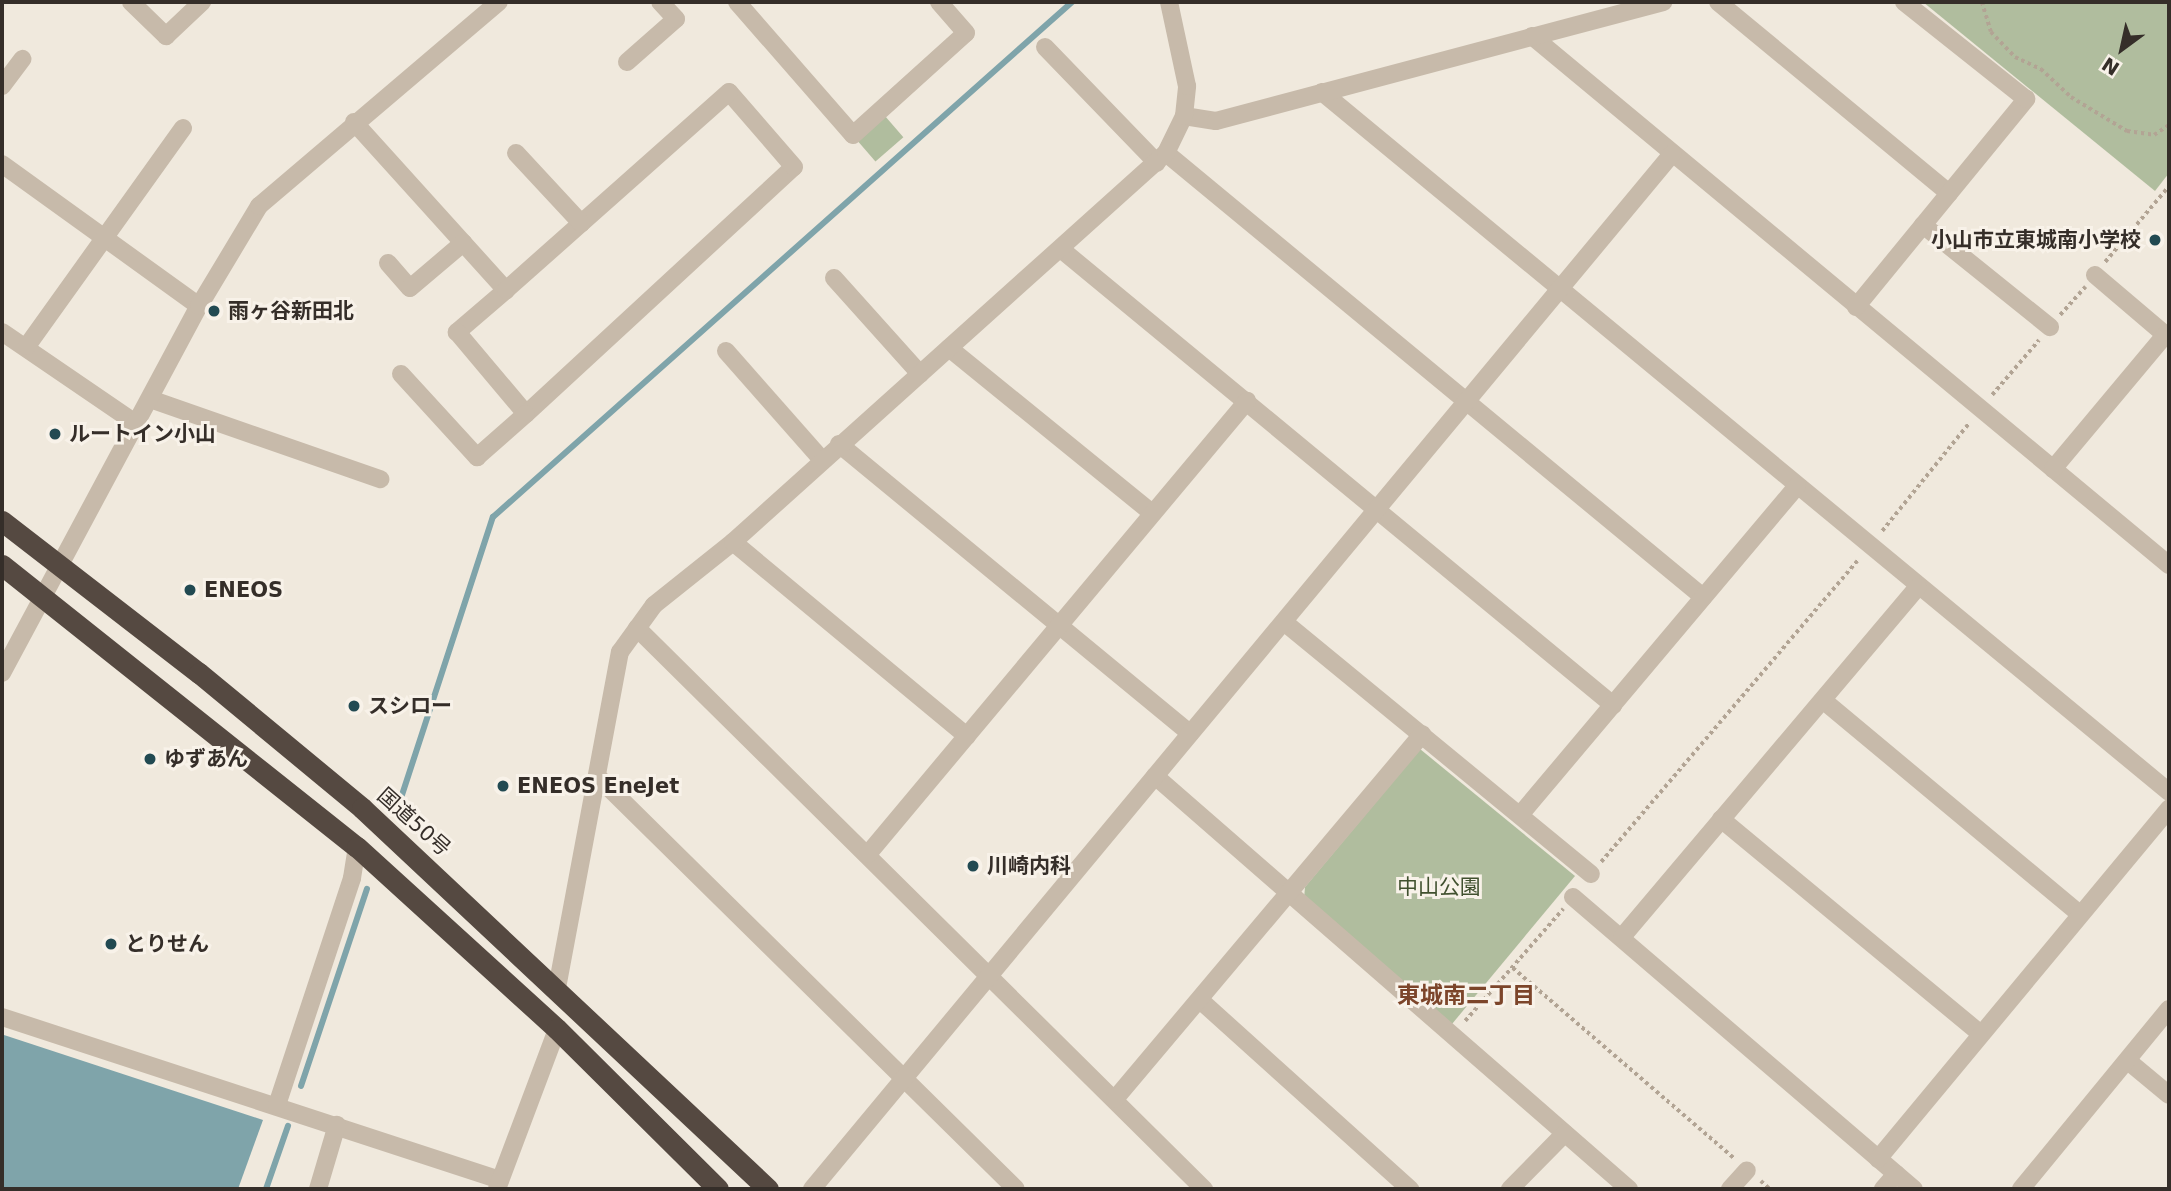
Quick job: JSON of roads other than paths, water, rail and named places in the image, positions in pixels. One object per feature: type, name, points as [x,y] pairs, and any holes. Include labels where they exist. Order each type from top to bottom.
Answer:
[{"type":"highway","name":"国道50号","points":[[2,521],[274,734],[422,861],[768,1189]]},
{"type":"highway","points":[[2,565],[357,847],[557,1029],[718,1189]]},
{"type":"street","points":[[131,2],[166,36],[202,2]]},
{"type":"street","points":[[2,673],[199,306],[259,206],[354,122],[499,2]]},
{"type":"street","points":[[627,62],[676,19],[660,2]]},
{"type":"street","points":[[737,2],[853,135],[966,33],[939,2]]},
{"type":"street","points":[[558,988],[621,652],[654,605],[733,542],[839,444],[1062,250],[1162,158],[1184,116],[1184,66],[1170,2]]},
{"type":"street","points":[[1184,116],[1216,121],[1663,2]]},
{"type":"street","points":[[1718,2],[1949,193]]},
{"type":"street","points":[[1856,307],[2026,99],[1904,2]]},
{"type":"street","points":[[1532,36],[2169,565]]},
{"type":"street","points":[[1045,47],[1162,158],[1466,401],[1703,597]]},
{"type":"street","points":[[2,86],[22,58]]},
{"type":"street","points":[[401,373],[477,457],[526,414],[794,167],[729,92],[457,332],[526,414]]},
{"type":"street","points":[[1322,92],[1918,587],[2167,785]]},
{"type":"street","points":[[354,122],[506,290]]},
{"type":"street","points":[[27,346],[183,128]]},
{"type":"street","points":[[516,153],[581,223]]},
{"type":"street","points":[[812,1189],[1672,154]]},
{"type":"street","points":[[2,164],[199,306]]},
{"type":"street","points":[[1923,225],[2050,327]]},
{"type":"street","points":[[388,263],[410,288],[463,243]]},
{"type":"street","points":[[1062,250],[1613,705]]},
{"type":"street","points":[[2053,469],[2167,336],[2095,275]]},
{"type":"street","points":[[834,278],[920,374]]},
{"type":"street","points":[[2,332],[27,346],[137,424]]},
{"type":"street","points":[[949,348],[1152,513]]},
{"type":"street","points":[[726,351],[822,460]]},
{"type":"street","points":[[150,398],[380,480]]},
{"type":"street","points":[[868,855],[1247,401]]},
{"type":"street","points":[[839,444],[1191,733]]},
{"type":"street","points":[[1520,815],[1797,486]]},
{"type":"street","points":[[733,542],[967,736]]},
{"type":"street","points":[[1622,937],[1918,587]]},
{"type":"street","points":[[1284,622],[1591,874]]},
{"type":"street","points":[[637,628],[1203,1189]]},
{"type":"street","points":[[1824,701],[2080,914]]},
{"type":"street","points":[[1115,1099],[1422,734]]},
{"type":"street","points":[[1155,776],[1286,893],[1629,1189]]},
{"type":"street","points":[[599,778],[1016,1189]]},
{"type":"street","points":[[1878,1159],[2169,808]]},
{"type":"street","points":[[1721,820],[1981,1034]]},
{"type":"street","points":[[277,1105],[352,878],[357,847]]},
{"type":"street","points":[[1573,897],[1914,1189]]},
{"type":"street","points":[[1200,1000],[1410,1189]]},
{"type":"street","points":[[2021,1189],[2169,1009]]},
{"type":"street","points":[[2,1017],[337,1125],[498,1185],[557,1029]]},
{"type":"street","points":[[2128,1060],[2169,1095]]},
{"type":"street","points":[[318,1189],[337,1125]]},
{"type":"street","points":[[1510,1189],[1565,1133]]},
{"type":"street","points":[[1730,1189],[1747,1170]]},
{"type":"street","points":[[1883,1189],[1896,1174]]},
{"type":"water","points":[[4,1035],[263,1120],[238,1189],[2,1189]]},
{"type":"waterway","points":[[400,801],[493,517],[1072,2]]},
{"type":"waterway","points":[[301,1086],[367,889]]},
{"type":"waterway","points":[[266,1189],[288,1126]]},
{"type":"place","name":"小山市立東城南小学校","points":[[2155,240]]},
{"type":"place","name":"雨ヶ谷新田北","points":[[214,311]]},
{"type":"place","name":"ルートイン小山","points":[[55,434]]},
{"type":"place","name":"ENEOS","points":[[190,590]]},
{"type":"place","name":"スシロー","points":[[354,706]]},
{"type":"place","name":"ゆずあん","points":[[150,759]]},
{"type":"place","name":"ENEOS EneJet","points":[[503,786]]},
{"type":"place","name":"川崎内科","points":[[973,866]]},
{"type":"place","name":"とりせん","points":[[111,944]]},
{"type":"district","name":"東城南二丁目","points":[[1466,995]]},
{"type":"park label","name":"中山公園","points":[[1439,887]]}]
